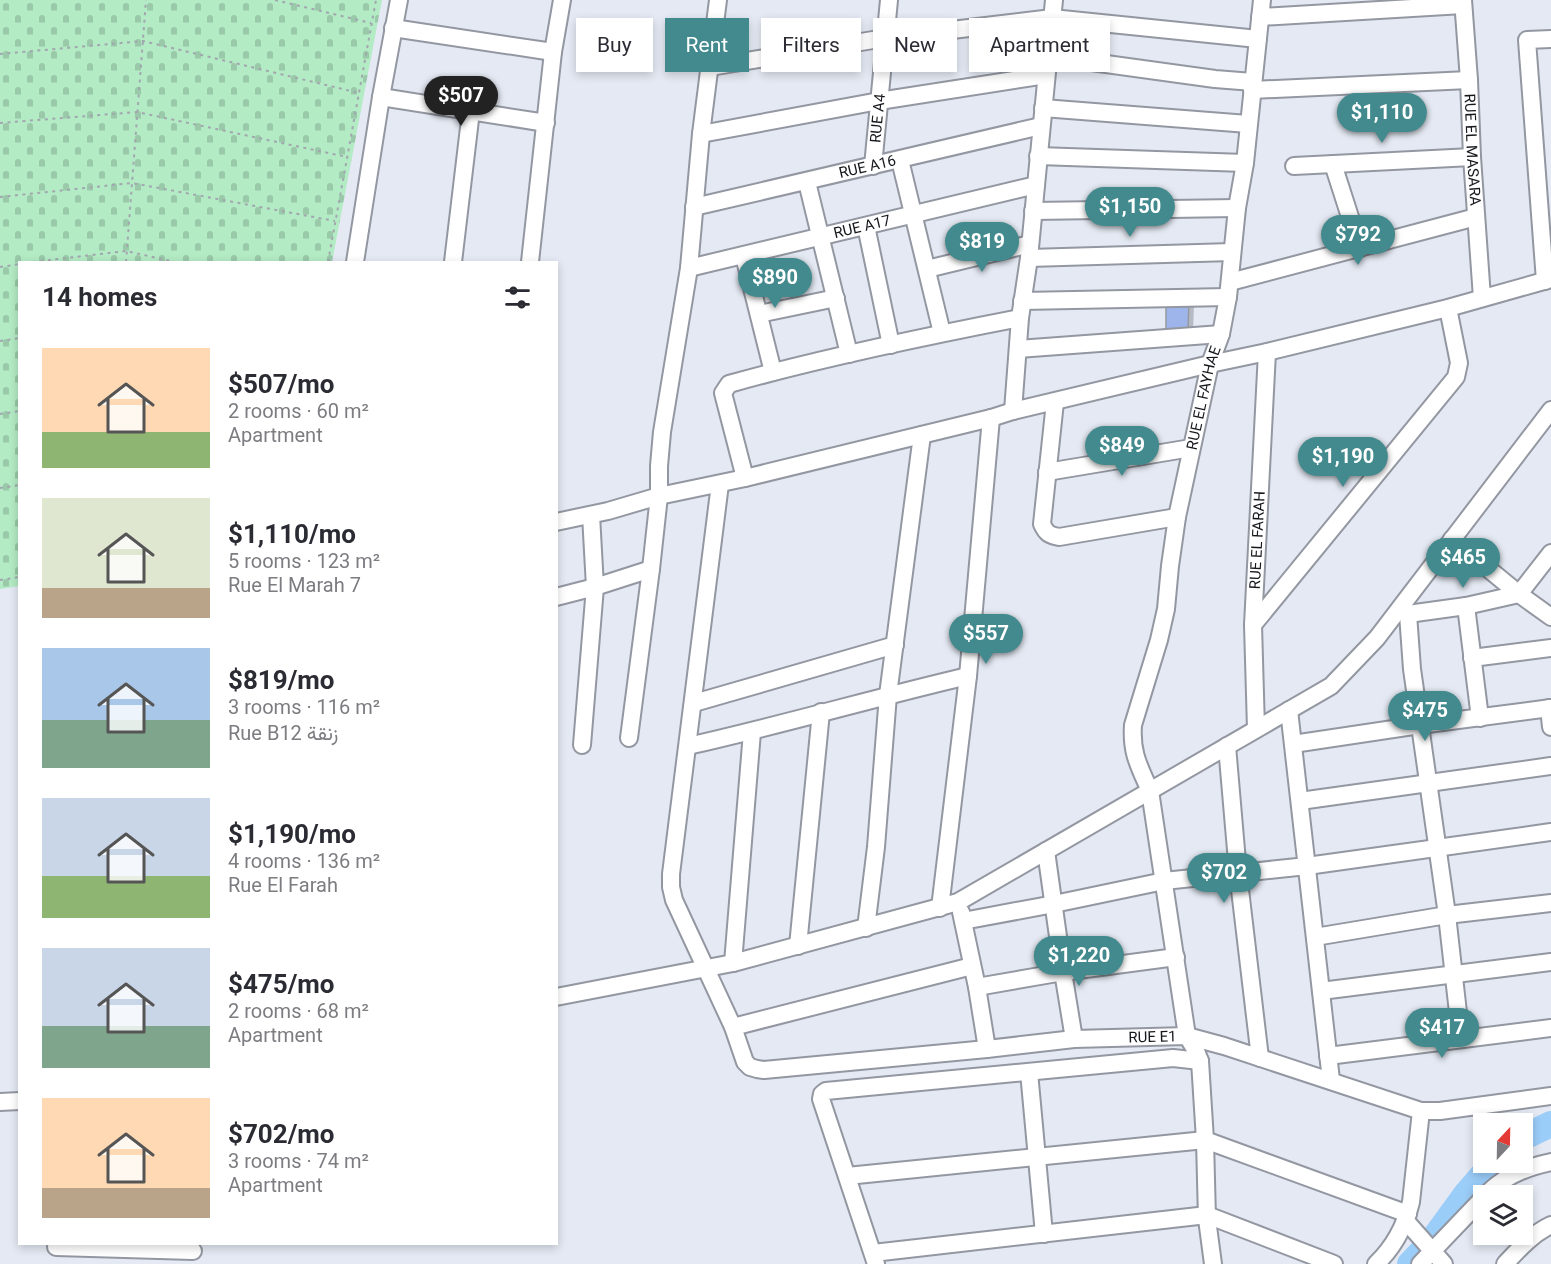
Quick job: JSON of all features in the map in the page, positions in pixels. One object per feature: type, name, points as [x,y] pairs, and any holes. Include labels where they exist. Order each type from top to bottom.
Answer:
[{"type":"street","points":[[355,261],[399,0]]},
{"type":"street","points":[[530,261],[553,52],[562,0]]},
{"type":"street","points":[[716,18],[718,0]]},
{"type":"street","name":"RUE A4","points":[[887,18],[889,0]]},
{"type":"street","points":[[1052,18],[1054,0]]},
{"type":"street","points":[[1261,8],[1463,2]]},
{"type":"street","name":"RUE EL MASARA","points":[[1463,2],[1482,298]]},
{"type":"street","name":"RUE EL FAYHAE","points":[[1200,1061],[1187,1036],[1150,791],[1135,756],[1132,739],[1133,724],[1159,640],[1166,609],[1177,517],[1210,364],[1221,334],[1229,289],[1261,8]]},
{"type":"street","points":[[1110,24],[1258,39]]},
{"type":"street","points":[[393,28],[553,52]]},
{"type":"street","points":[[558,522],[1448,308],[1548,280],[1527,40],[1551,39]]},
{"type":"street","points":[[749,61],[873,40]]},
{"type":"street","points":[[1110,65],[1252,86],[1469,80]]},
{"type":"street","points":[[629,738],[659,496],[662,432],[689,268],[701,134],[709,72]]},
{"type":"street","name":"RUE A4","points":[[873,166],[882,72]]},
{"type":"street","points":[[1013,411],[1021,309],[1046,72]]},
{"type":"street","points":[[701,134],[879,101],[1046,75]]},
{"type":"street","points":[[381,97],[546,123]]},
{"type":"street","points":[[1043,108],[1248,124]]},
{"type":"street","points":[[453,261],[471,111]]},
{"type":"street","name":"RUE A16","points":[[694,207],[1041,126]]},
{"type":"street","points":[[1038,156],[1245,163]]},
{"type":"street","points":[[1294,166],[1472,157]]},
{"type":"street","points":[[900,160],[942,333]]},
{"type":"street","points":[[1333,164],[1360,248]]},
{"type":"street","points":[[807,182],[849,354]]},
{"type":"street","name":"RUE A17","points":[[689,268],[1036,185]]},
{"type":"street","points":[[1033,211],[1237,208]]},
{"type":"street","points":[[745,478],[723,393],[729,384],[942,333],[1021,309],[1229,289],[1360,248],[1476,217]]},
{"type":"street","points":[[866,226],[891,345]]},
{"type":"street","points":[[927,269],[1029,251],[1232,252]]},
{"type":"street","points":[[744,256],[773,372]]},
{"type":"street","points":[[759,314],[836,298]]},
{"type":"street","points":[[1253,626],[1453,382],[1459,363],[1448,308]]},
{"type":"street","points":[[1018,349],[1221,334]]},
{"type":"street","name":"RUE EL FARAH","points":[[1257,729],[1253,626],[1267,352]]},
{"type":"street","points":[[1055,402],[1042,524],[1045,531],[1059,537],[1177,517]]},
{"type":"street","points":[[558,997],[733,963],[958,902],[1331,686],[1404,611],[1452,539],[1551,410]]},
{"type":"street","points":[[940,908],[968,676],[991,418]]},
{"type":"street","points":[[866,928],[876,847],[888,695],[922,435]]},
{"type":"street","points":[[1047,472],[1191,448]]},
{"type":"street","points":[[720,484],[671,887],[674,900],[733,1027],[972,966]]},
{"type":"street","points":[[582,745],[595,587],[591,515]]},
{"type":"street","points":[[1452,539],[1551,617]]},
{"type":"street","points":[[1404,611],[1466,606],[1519,594],[1551,553]]},
{"type":"street","points":[[558,596],[651,569]]},
{"type":"street","points":[[1466,606],[1480,718]]},
{"type":"street","points":[[1404,611],[1447,915],[1461,1039]]},
{"type":"street","points":[[694,703],[895,645]]},
{"type":"street","points":[[1472,658],[1551,648]]},
{"type":"street","points":[[688,746],[752,732],[821,712],[968,676]]},
{"type":"street","points":[[1293,744],[1550,708],[1551,727]]},
{"type":"street","points":[[1290,710],[1331,1080]]},
{"type":"street","points":[[798,946],[821,712]]},
{"type":"street","points":[[733,963],[752,732]]},
{"type":"street","points":[[1227,746],[1238,873],[1260,1058]]},
{"type":"street","points":[[1299,801],[1551,766]]},
{"type":"street","points":[[963,921],[1164,881],[1307,866],[1551,832]]},
{"type":"street","points":[[1046,851],[1074,1039]]},
{"type":"street","points":[[958,902],[977,987],[987,1049]]},
{"type":"street","points":[[1315,937],[1447,915],[1551,903]]},
{"type":"street","points":[[977,987],[1063,972],[1176,957]]},
{"type":"street","points":[[1321,992],[1551,962]]},
{"type":"street","name":"RUE E1","points":[[733,1027],[745,1062],[750,1067],[764,1070],[1074,1039],[1187,1036],[1331,1080],[1421,1111],[1440,1112],[1551,1096]]},
{"type":"street","points":[[1328,1056],[1551,1028]]},
{"type":"street","points":[[1213,1264],[1207,1215],[1206,1140],[1200,1061],[1173,1058],[826,1091],[822,1094],[821,1099],[875,1258],[1044,1234],[1207,1215],[1334,1264]]},
{"type":"street","points":[[1029,1072],[1044,1234]]},
{"type":"street","points":[[0,1102],[18,1101]]},
{"type":"street","points":[[1376,1264],[1397,1238],[1407,1217],[1411,1202],[1421,1111]]},
{"type":"street","points":[[847,1176],[1206,1140],[1407,1217],[1444,1264]]},
{"type":"street","points":[[1498,1185],[1522,1170],[1551,1161]]},
{"type":"street","points":[[1420,1264],[1473,1208]]},
{"type":"street","points":[[1505,1264],[1540,1230],[1551,1225]]},
{"type":"street","points":[[59,1264],[56,1245],[193,1253]]},
{"type":"path","points":[[126,261],[146,0]]},
{"type":"path","points":[[275,0],[372,24]]},
{"type":"path","points":[[328,261],[376,0]]},
{"type":"path","points":[[0,54],[142,41],[359,93]]},
{"type":"path","points":[[0,123],[137,112],[347,158]]},
{"type":"path","points":[[0,197],[132,183],[335,221]]},
{"type":"path","points":[[41,261],[126,251],[171,261]]},
{"type":"path","points":[[0,267],[18,264]]},
{"type":"path","points":[[0,340],[18,338]]},
{"type":"path","points":[[0,414],[18,411]]},
{"type":"path","points":[[0,488],[18,485]]},
{"type":"path","points":[[0,580],[18,576]]},
{"type":"green space","points":[[0,0],[382,0],[332,261],[18,261],[18,586],[0,589]]},
{"type":"building","points":[[1166,300],[1189,300],[1188,329],[1166,329]]},
{"type":"waterway","points":[[1533,1133],[1551,1124]]},
{"type":"waterway","points":[[1410,1264],[1432,1241],[1484,1173]]}]
